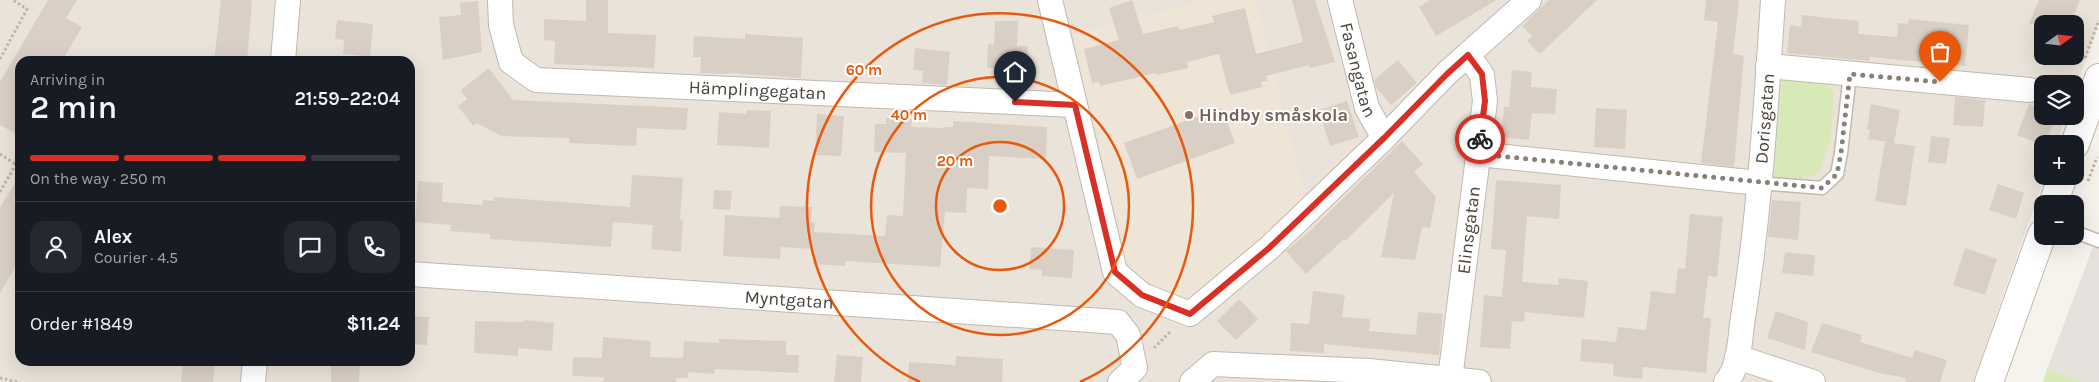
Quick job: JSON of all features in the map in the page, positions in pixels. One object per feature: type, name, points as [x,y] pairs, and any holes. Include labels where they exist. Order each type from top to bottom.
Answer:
[{"type":"street","points":[[283,56],[288,0]]},
{"type":"street","name":"Hämplingegatan","points":[[500,0],[501,25],[511,62],[536,80],[1075,105]]},
{"type":"street","points":[[1050,0],[1115,272],[1142,295],[1190,314],[1269,248],[1384,138],[1447,74],[1529,0]]},
{"type":"street","name":"Fasangatan","points":[[1340,0],[1367,108],[1384,138]]},
{"type":"street","name":"Dorisgatan","points":[[1726,382],[1737,356],[1754,251],[1773,0]]},
{"type":"street","name":"Elinsgatan","points":[[1450,379],[1485,101],[1482,74],[1468,55]]},
{"type":"street","points":[[1768,66],[2030,90]]},
{"type":"street","points":[[2077,135],[2090,72]]},
{"type":"street","points":[[1478,154],[1759,183]]},
{"type":"street","points":[[1989,382],[2038,245]]},
{"type":"street","name":"Myntgatan","points":[[415,274],[1118,322],[1128,335],[1128,375]]},
{"type":"street","points":[[1737,356],[1771,375],[1813,382]]},
{"type":"street","points":[[1192,382],[1213,364],[1368,376],[1479,382]]},
{"type":"street","points":[[253,382],[254,366]]},
{"type":"lane","points":[[1759,183],[1822,188],[1837,174],[1850,74]]},
{"type":"lane","points":[[2084,235],[2099,241]]},
{"type":"path","points":[[0,58],[27,9],[13,0]]},
{"type":"path","points":[[2090,72],[2099,20]]},
{"type":"path","points":[[0,154],[15,164]]},
{"type":"path","points":[[0,192],[15,170]]},
{"type":"path","points":[[1128,375],[1190,314]]},
{"type":"path","points":[[0,378],[18,382]]},
{"type":"shaded area","points":[[0,0],[2099,0],[2099,22],[2084,64],[2084,15],[2034,15],[2034,65],[2084,65],[2080,75],[2034,75],[2034,125],[2063,125],[2059,135],[2034,135],[2034,185],[2042,185],[2038,195],[2034,195],[2034,207],[1973,382],[0,382]]},
{"type":"shaded area","name":"Hindby småskola","points":[[1204,0],[1256,0],[1306,197],[1190,307],[1132,276],[1073,34]]},
{"type":"shaded area","points":[[2099,231],[2099,382],[2083,382],[2047,369]]},
{"type":"green space","points":[[1782,77],[1820,77],[1834,93],[1830,142],[1818,174],[1801,178],[1772,177]]},
{"type":"green space","points":[[2047,369],[2083,382],[2043,382]]},
{"type":"building","points":[[48,0],[77,0],[66,18],[82,27],[65,56],[15,56]]},
{"type":"building","points":[[221,0],[252,0],[247,56],[215,56]]},
{"type":"building","points":[[586,0],[608,0],[608,33],[656,35],[654,68],[554,64],[555,41],[544,40],[544,19],[586,21]]},
{"type":"building","points":[[1132,0],[1143,34],[1178,26],[1180,30],[1214,22],[1212,16],[1245,8],[1256,54],[1303,42],[1292,0],[1315,0],[1335,62],[1310,68],[1309,65],[1266,76],[1268,81],[1261,82],[1262,87],[1230,95],[1219,54],[1187,62],[1188,68],[1157,75],[1156,73],[1100,86],[1099,82],[1092,83],[1084,49],[1119,40],[1109,8]]},
{"type":"building","points":[[1430,0],[1497,0],[1436,36],[1419,7]]},
{"type":"building","points":[[1549,0],[1597,0],[1540,54],[1527,41],[1532,36],[1522,26]]},
{"type":"building","points":[[1706,0],[1739,0],[1733,54],[1744,56],[1734,167],[1701,163],[1718,22],[1704,20]]},
{"type":"building","points":[[2039,0],[2080,0],[2074,15],[2034,15],[2034,24],[2029,24]]},
{"type":"building","points":[[478,1],[482,52],[443,60],[439,17],[461,15],[460,3]]},
{"type":"building","points":[[1802,15],[1859,21],[1858,34],[1897,37],[1898,23],[1908,24],[1909,19],[1969,25],[1965,66],[1870,57],[1869,61],[1787,53],[1790,25],[1801,27]]},
{"type":"building","points":[[337,20],[373,24],[370,56],[343,54],[344,40],[335,39]]},
{"type":"building","points":[[995,21],[1018,21],[1017,46],[1028,46],[1025,89],[998,87],[999,68],[987,68],[988,44],[994,45]]},
{"type":"building","points":[[745,34],[803,38],[801,78],[700,73],[701,57],[693,57],[694,36],[745,39]]},
{"type":"building","points":[[915,48],[950,52],[947,85],[922,83],[923,71],[913,70]]},
{"type":"building","points":[[15,56],[15,133],[0,125],[0,82]]},
{"type":"building","points":[[1398,60],[1417,83],[1391,105],[1376,87],[1374,80]]},
{"type":"building","points":[[489,68],[513,100],[688,108],[686,130],[637,128],[636,146],[569,143],[569,138],[501,136],[477,123],[473,126],[458,106],[467,99],[461,90]]},
{"type":"building","points":[[1512,70],[1532,72],[1531,87],[1557,89],[1555,114],[1532,113],[1529,140],[1501,137],[1504,107],[1509,107]]},
{"type":"building","points":[[1955,97],[1985,100],[1983,127],[1953,125]]},
{"type":"building","points":[[1347,101],[1359,137],[1330,146],[1319,110]]},
{"type":"building","points":[[1871,104],[1900,110],[1894,143],[1915,146],[1906,206],[1875,201],[1885,142],[1888,142],[1868,139],[1870,130],[1867,129]]},
{"type":"building","points":[[2029,104],[2034,106],[2034,125],[2052,125],[2049,135],[2034,135],[2034,142],[2017,135]]},
{"type":"building","points":[[1222,108],[1235,143],[1137,179],[1124,143]]},
{"type":"building","points":[[1596,108],[1627,110],[1625,149],[1594,147]]},
{"type":"building","points":[[747,110],[771,111],[769,148],[717,145],[719,112],[747,114]]},
{"type":"building","points":[[817,114],[844,116],[841,156],[815,155]]},
{"type":"building","points":[[886,118],[912,119],[911,127],[953,127],[953,121],[1047,127],[1046,159],[989,156],[988,189],[967,188],[966,213],[945,212],[940,267],[845,261],[845,266],[813,264],[813,249],[781,247],[780,259],[723,256],[725,215],[779,218],[780,206],[812,207],[811,222],[815,223],[814,232],[885,236],[887,215],[903,216],[906,153],[874,152],[875,124],[886,124]]},
{"type":"building","points":[[1931,136],[1950,138],[1946,164],[1928,162]]},
{"type":"building","points":[[1402,141],[1423,164],[1414,172],[1436,197],[1430,228],[1422,227],[1415,260],[1381,257],[1394,193],[1345,241],[1343,240],[1306,274],[1286,251],[1311,230]]},
{"type":"building","points":[[632,175],[683,178],[680,220],[683,221],[681,252],[651,249],[653,225],[613,222],[611,247],[490,239],[490,234],[450,231],[451,225],[415,222],[418,181],[443,183],[442,202],[482,205],[483,200],[494,201],[494,197],[630,207]]},
{"type":"building","points":[[1496,180],[1561,185],[1559,219],[1527,216],[1522,282],[1558,285],[1559,278],[1588,281],[1584,318],[1525,312],[1524,322],[1512,321],[1510,349],[1480,347],[1484,295],[1502,297],[1506,250],[1491,249]]},
{"type":"building","points":[[15,182],[15,268],[0,293],[0,208]]},
{"type":"building","points":[[1998,184],[2024,193],[2016,219],[1989,210]]},
{"type":"building","points":[[714,190],[732,191],[730,210],[713,209]]},
{"type":"building","points":[[1772,200],[1801,202],[1798,240],[1768,237]]},
{"type":"building","points":[[1690,214],[1723,217],[1717,277],[1708,276],[1703,318],[1711,318],[1706,373],[1643,367],[1642,379],[1613,376],[1614,364],[1580,361],[1582,339],[1616,342],[1618,327],[1646,330],[1651,291],[1675,294],[1678,268],[1685,269]]},
{"type":"building","points":[[1031,247],[1074,250],[1072,278],[1042,276],[1042,270],[1029,269]]},
{"type":"building","points":[[1965,248],[1997,259],[1985,295],[1953,285]]},
{"type":"building","points":[[1785,252],[1815,255],[1813,276],[1782,273]]},
{"type":"building","points":[[1313,291],[1345,295],[1342,317],[1370,319],[1369,331],[1416,335],[1418,312],[1443,314],[1439,355],[1324,344],[1324,353],[1290,351],[1291,323],[1309,324]]},
{"type":"building","points":[[1239,299],[1258,319],[1236,340],[1217,321]]},
{"type":"building","points":[[1776,311],[1808,322],[1805,350],[1767,338]]},
{"type":"building","points":[[415,316],[429,317],[427,345],[415,344]]},
{"type":"building","points":[[524,320],[554,323],[552,351],[518,348],[518,356],[474,353],[475,321],[524,322]]},
{"type":"building","points":[[1822,323],[1862,335],[1860,342],[1912,358],[1915,350],[1947,360],[1940,382],[1905,382],[1906,378],[1879,373],[1811,352]]},
{"type":"building","points":[[603,337],[651,341],[650,357],[683,358],[684,341],[719,343],[719,339],[786,341],[786,355],[799,355],[798,373],[715,369],[714,374],[688,372],[688,378],[676,378],[676,382],[603,382],[604,377],[572,376],[573,357],[602,358]]},
{"type":"building","points":[[837,355],[863,357],[861,382],[834,382]]},
{"type":"building","points":[[956,356],[1003,359],[1002,382],[908,382],[909,362],[955,365]]},
{"type":"building","points":[[183,366],[215,366],[213,382],[181,382]]},
{"type":"building","points":[[331,366],[360,366],[359,382],[331,382]]},
{"type":"way so far","points":[[1480,139],[1478,154],[1822,188],[1828,185],[1837,174],[1850,74],[1940,82]]},
{"type":"place","name":"Hindby småskola","points":[[1189,115]]},
{"type":"route","points":[[1015,102],[1075,105],[1115,272],[1142,295],[1190,314],[1269,248],[1468,55],[1482,74],[1485,101],[1480,139]]}]
